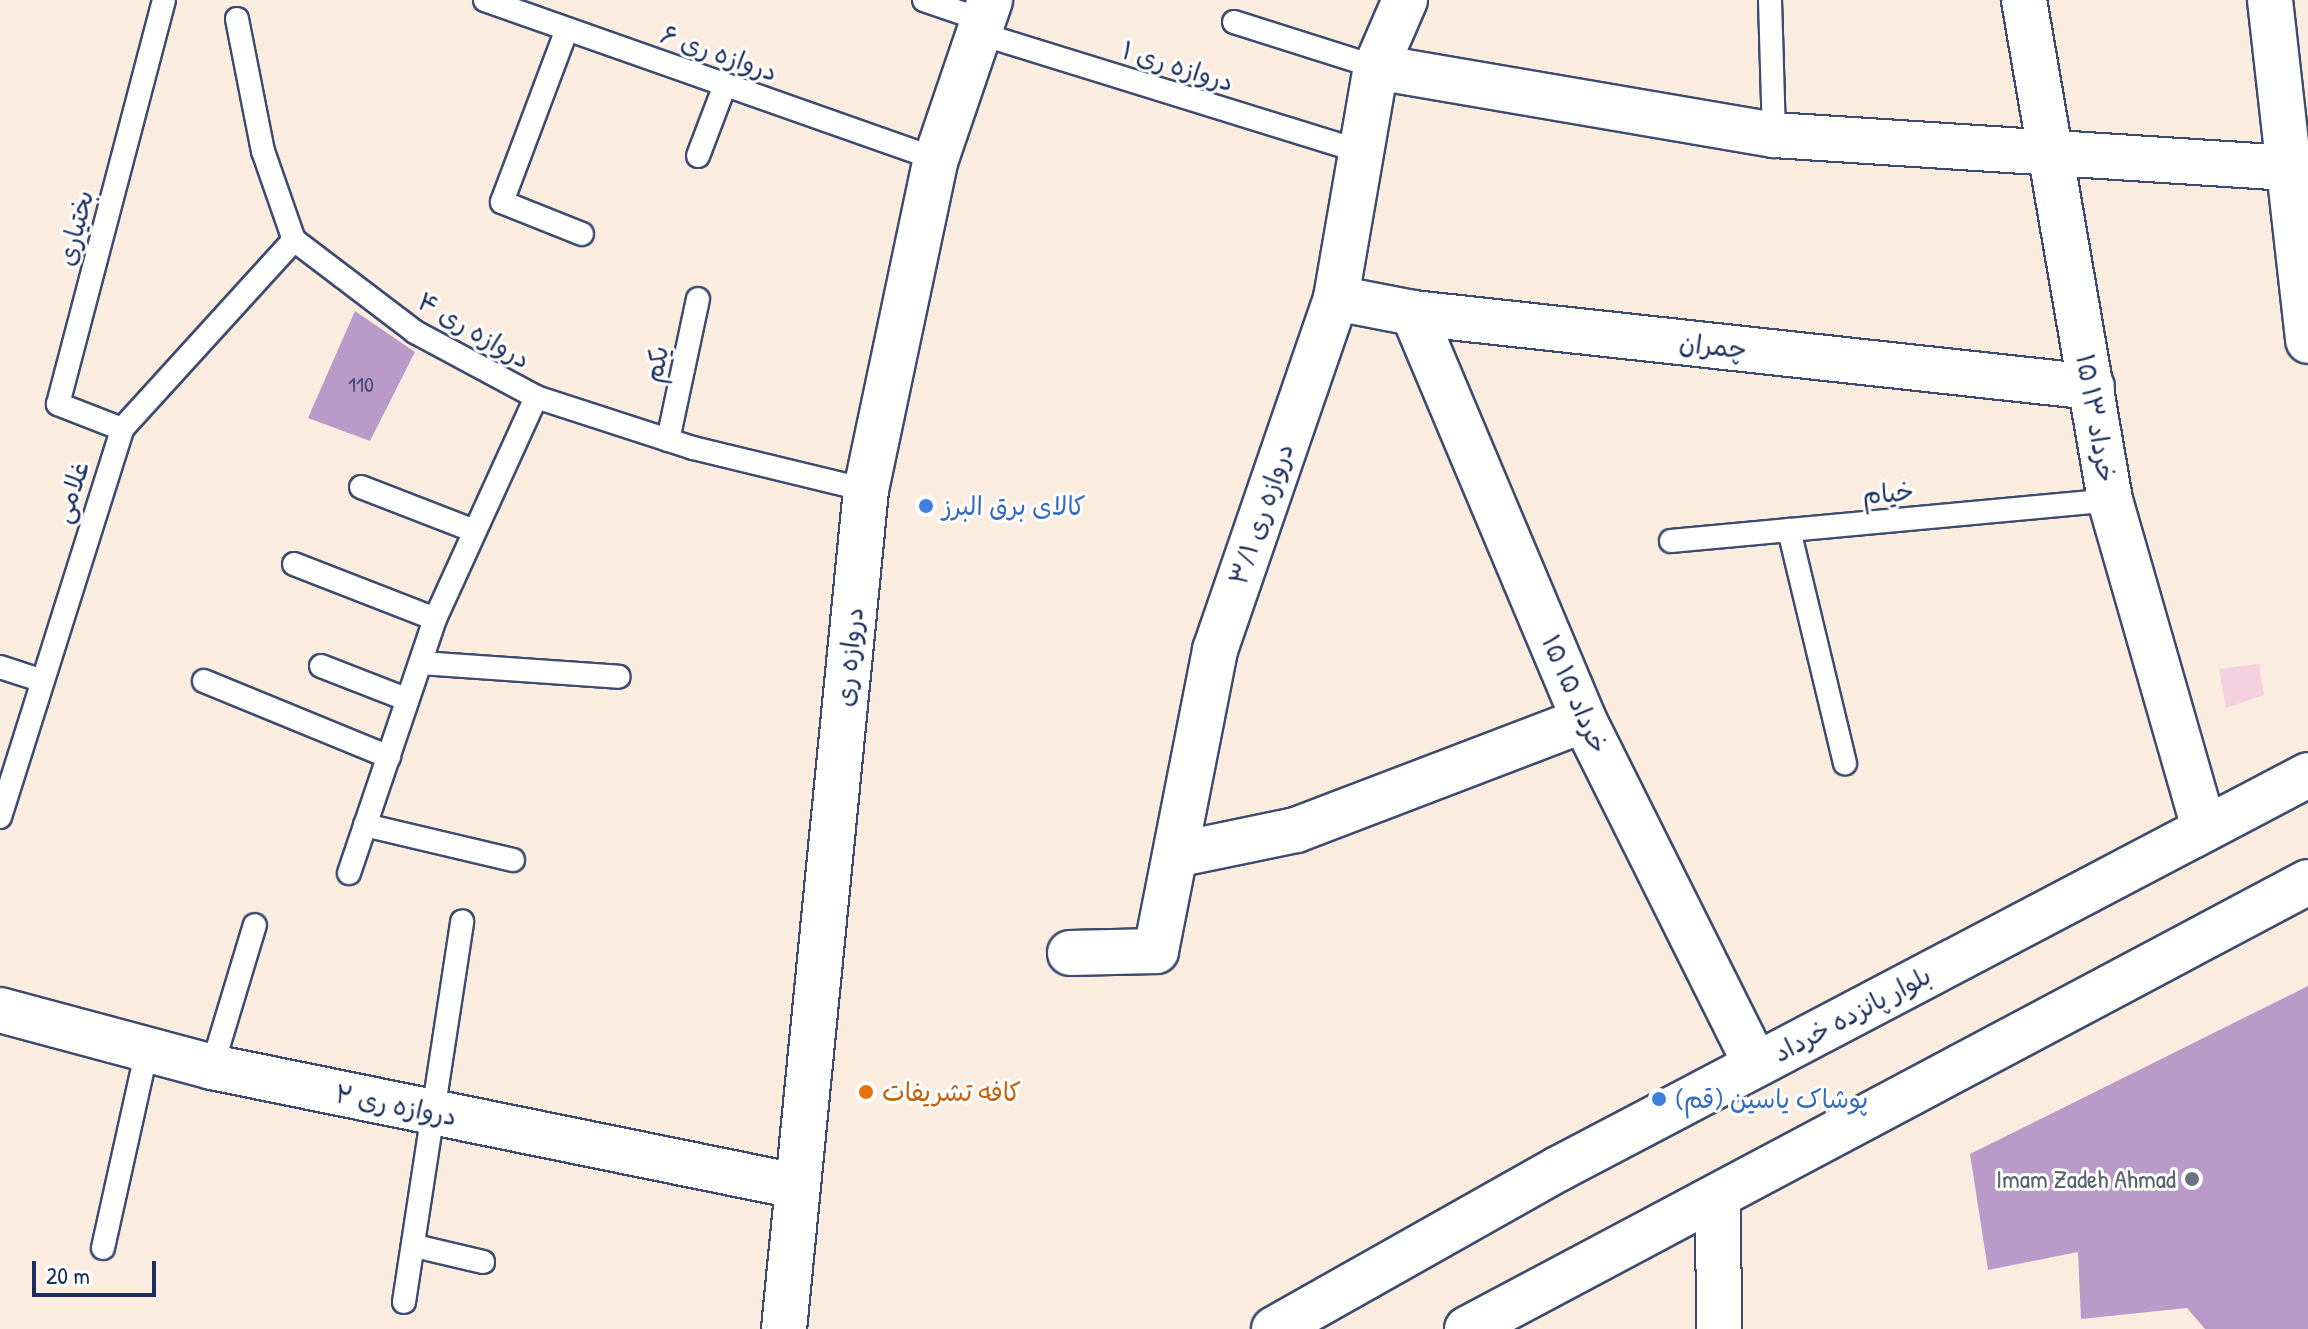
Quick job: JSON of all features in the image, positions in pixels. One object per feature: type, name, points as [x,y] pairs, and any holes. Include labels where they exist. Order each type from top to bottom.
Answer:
[{"type":"street","name":"دروازه ری ۳/۱","points":[[1070,953],[1156,951],[1180,854],[1215,650],[1336,298],[1376,67],[1405,0]]},
{"type":"street","name":"۱۵ خرداد ۱۳","points":[[2024,0],[2048,157],[2110,500],[2204,828]]},
{"type":"street","points":[[2270,0],[2308,341]]},
{"type":"street","name":"دروازه ری","points":[[784,1329],[866,490],[936,159],[983,18]]},
{"type":"street","points":[[1376,67],[1774,135],[2048,157],[2288,168]]},
{"type":"street","name":"چمران","points":[[1336,298],[1413,313],[2092,387]]},
{"type":"street","name":"۱۵ خرداد ۱۵","points":[[1413,313],[1584,720],[1756,1065]]},
{"type":"street","points":[[1180,854],[1296,830],[1584,720]]},
{"type":"street","name":"بلوار پانزده خرداد","points":[[1274,1329],[1756,1065],[2308,775]]},
{"type":"street","points":[[1467,1329],[2308,882]]},
{"type":"street","name":"دروازه ری ۲","points":[[0,1010],[212,1067],[796,1186]]},
{"type":"street","points":[[1718,1196],[1719,1329]]},
{"type":"lane","name":"بختیاری","points":[[122,429],[58,404],[164,0]]},
{"type":"lane","name":"دروازه ری ۶","points":[[485,0],[936,159]]},
{"type":"lane","name":"دروازه ری ۱","points":[[924,0],[1362,152]]},
{"type":"lane","points":[[1770,0],[1774,135]]},
{"type":"lane","points":[[237,19],[263,151],[294,240]]},
{"type":"lane","points":[[1234,22],[1376,67]]},
{"type":"lane","points":[[567,29],[502,202],[582,234]]},
{"type":"lane","points":[[698,156],[725,85]]},
{"type":"lane","name":"غلامی","points":[[2,805],[38,679],[122,429],[294,240]]},
{"type":"lane","name":"دروازه ری ۴","points":[[294,240],[415,332],[536,397],[668,440],[866,490]]},
{"type":"lane","name":"یکم","points":[[668,440],[698,299]]},
{"type":"lane","points":[[349,873],[435,619],[472,530],[536,397]]},
{"type":"lane","points":[[361,487],[472,530]]},
{"type":"lane","name":"خیام","points":[[1671,541],[2110,500]]},
{"type":"lane","points":[[1789,530],[1845,763]]},
{"type":"lane","points":[[294,564],[435,619]]},
{"type":"lane","points":[[421,663],[619,677]]},
{"type":"lane","points":[[321,666],[408,700]]},
{"type":"lane","points":[[0,667],[38,679]]},
{"type":"lane","points":[[204,681],[389,757]]},
{"type":"lane","points":[[365,825],[513,860]]},
{"type":"lane","points":[[404,1302],[436,1113],[462,921]]},
{"type":"lane","points":[[212,1067],[255,925]]},
{"type":"lane","points":[[103,1248],[147,1050]]},
{"type":"lane","points":[[415,1246],[483,1262]]},
{"type":"shaded area","points":[[2259,664],[2264,695],[2226,708],[2219,669]]},
{"type":"building","points":[[355,311],[415,352],[370,441],[308,418]]},
{"type":"building","name":"Imam Zadeh Ahmad","points":[[2308,986],[2308,1329],[2205,1329],[2187,1308],[2081,1319],[2078,1252],[1988,1270],[1970,1154]]},
{"type":"place","name":"کالای برق البرز","points":[[926,506]]},
{"type":"place","name":"کافه تشریفات","points":[[866,1092]]},
{"type":"place","name":"پوشاک یاسین (قم)","points":[[1659,1099]]},
{"type":"place","name":"Imam Zadeh Ahmad","points":[[2192,1179]]}]
